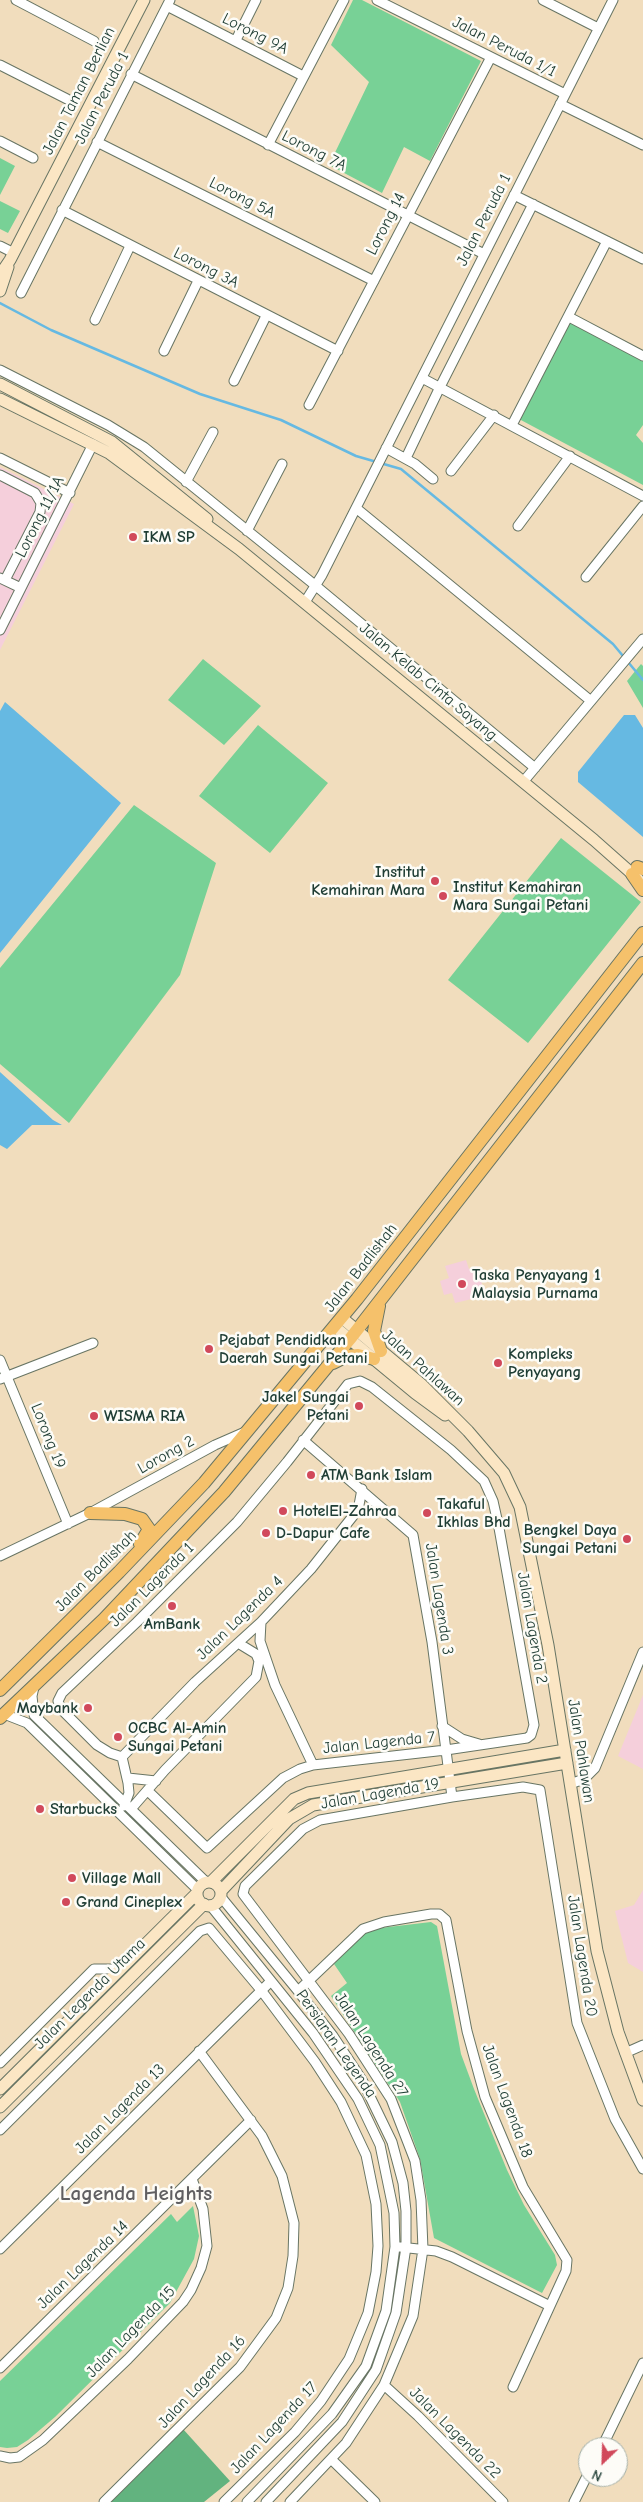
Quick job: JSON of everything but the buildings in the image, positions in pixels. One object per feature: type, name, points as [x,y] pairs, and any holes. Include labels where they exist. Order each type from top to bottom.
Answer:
[{"type":"main road","points":[[639,871],[643,890]]},
{"type":"main road","name":"Jalan Badlishah","points":[[0,1690],[119,1572],[204,1483],[339,1323],[643,933]]},
{"type":"main road","points":[[2,1716],[111,1612],[210,1507],[354,1335],[643,963]]},
{"type":"main road","points":[[328,1366],[347,1356],[377,1355],[374,1331],[380,1301]]},
{"type":"main road","points":[[95,1511],[135,1516],[142,1519],[148,1529],[147,1536],[119,1572]]},
{"type":"street","points":[[16,0],[94,40]]},
{"type":"street","name":"Jalan Taman Berlian","points":[[1,284],[12,257],[144,0]]},
{"type":"street","points":[[236,40],[256,0]]},
{"type":"street","points":[[268,145],[344,0]]},
{"type":"street","name":"Jalan Peruda 1/1","points":[[377,0],[565,94]]},
{"type":"street","points":[[543,0],[598,28]]},
{"type":"street","name":"Jalan Peruda 1","points":[[305,602],[316,586],[375,472],[613,0]]},
{"type":"street","name":"Lorong 9A","points":[[168,3],[303,76]]},
{"type":"street","name":"Jalan Peruda 1","points":[[21,293],[168,3]]},
{"type":"street","name":"Lorong 14","points":[[310,405],[491,58]]},
{"type":"street","points":[[0,65],[67,99]]},
{"type":"street","name":"Lorong 7A","points":[[131,74],[484,254]]},
{"type":"street","points":[[560,104],[643,145]]},
{"type":"street","points":[[0,141],[33,158]]},
{"type":"street","name":"Lorong 5A","points":[[96,142],[374,281]]},
{"type":"street","points":[[514,195],[643,259]]},
{"type":"street","points":[[406,458],[440,387],[534,204]]},
{"type":"street","name":"Lorong 3A","points":[[62,210],[266,316],[338,351]]},
{"type":"street","points":[[512,425],[607,241]]},
{"type":"street","points":[[0,246],[12,257]]},
{"type":"street","points":[[95,320],[130,246]]},
{"type":"street","points":[[164,351],[198,281]]},
{"type":"street","points":[[234,381],[266,316]]},
{"type":"street","points":[[569,317],[643,356]]},
{"type":"street","points":[[0,370],[132,438],[316,586],[535,768]]},
{"type":"street","points":[[422,378],[643,496]]},
{"type":"street","name":"Jalan Kelab Cinta Sayang","points":[[0,384],[112,442],[192,505],[239,549]]},
{"type":"street","name":"Jalan Kelab Cinta Sayang","points":[[0,400],[93,444],[119,460],[239,549],[594,840],[639,871],[643,884]]},
{"type":"street","points":[[451,470],[494,415]]},
{"type":"street","points":[[186,482],[213,432]]},
{"type":"street","name":"Lorong 11/1A","points":[[0,630],[93,444]]},
{"type":"street","points":[[385,451],[406,458],[433,479]]},
{"type":"street","points":[[518,526],[570,456]]},
{"type":"street","points":[[0,458],[70,493]]},
{"type":"street","points":[[247,531],[282,464]]},
{"type":"street","points":[[0,475],[35,493],[41,503],[40,512],[2,579],[21,588]]},
{"type":"street","points":[[586,577],[643,506]]},
{"type":"street","points":[[356,508],[592,701]]},
{"type":"street","points":[[523,782],[643,639]]},
{"type":"street","name":"Jalan Pahlawan","points":[[339,1323],[377,1355],[421,1398],[459,1423],[487,1451],[504,1473],[524,1518],[548,1645],[597,1952],[605,1987],[625,2053],[643,2100]]},
{"type":"street","points":[[4,1377],[92,1343]]},
{"type":"street","name":"Lorong 19","points":[[0,1360],[4,1377],[68,1524]]},
{"type":"street","name":"Jalan Lagenda 1","points":[[122,1757],[110,1753],[97,1745],[62,1709],[58,1701],[62,1693],[137,1622],[237,1522],[348,1384],[360,1381]]},
{"type":"street","name":"Jalan Lagenda 2","points":[[360,1381],[372,1387],[451,1450],[484,1481],[493,1501],[534,1725],[531,1735],[527,1738],[446,1750]]},
{"type":"street","name":"Lorong 2","points":[[0,1556],[95,1511],[215,1444],[248,1431]]},
{"type":"street","name":"Jalan Lagenda 3","points":[[304,1440],[410,1530],[416,1542],[452,1797]]},
{"type":"street","name":"Jalan Lagenda 4","points":[[122,1757],[195,1682],[261,1622],[311,1569],[352,1516],[359,1505],[362,1489]]},
{"type":"street","name":"Jalan Lagenda 7","points":[[261,1622],[260,1641],[275,1685],[313,1765],[446,1750]]},
{"type":"street","points":[[118,1812],[128,1807],[148,1791],[256,1677],[259,1662],[256,1654],[238,1642]]},
{"type":"street","points":[[570,1784],[584,1780],[595,1768],[643,1652]]},
{"type":"street","points":[[256,1677],[275,1685]]},
{"type":"street","points":[[34,1687],[32,1696],[34,1715],[128,1807],[203,1887],[207,1905]]},
{"type":"street","points":[[2,1716],[27,1723],[118,1812],[203,1887],[218,1885],[221,1894]]},
{"type":"street","points":[[442,1726],[462,1739],[482,1745]]},
{"type":"street","name":"Jalan Legenda Utama","points":[[0,2088],[203,1887],[290,1804],[301,1796],[317,1791],[565,1750]]},
{"type":"street","points":[[122,1757],[128,1778],[128,1807]]},
{"type":"street","name":"Jalan Legenda Utama","points":[[0,2107],[207,1905],[216,1903],[221,1894],[289,1819],[305,1808],[323,1802],[567,1763]]},
{"type":"street","points":[[148,1791],[207,1848],[284,1778],[313,1765]]},
{"type":"street","points":[[128,1778],[139,1777],[156,1781]]},
{"type":"street","name":"Jalan Lagenda 19","points":[[245,1886],[303,1829],[314,1822],[452,1797],[524,1787],[537,1787],[542,1794]]},
{"type":"street","name":"Jalan Lagenda 20","points":[[542,1794],[577,2023],[615,2119],[643,2169]]},
{"type":"street","name":"Jalan Lagenda 27","points":[[245,1886],[243,1894],[247,1902],[309,1980],[377,2076],[391,2099],[415,2161],[421,2200],[423,2249],[413,2316],[384,2385],[371,2408],[332,2460],[290,2502]]},
{"type":"street","name":"Persiaran Legenda","points":[[221,1894],[333,2036],[362,2080],[386,2126],[403,2183],[406,2211],[406,2247],[396,2313],[376,2370],[342,2422],[266,2502]]},
{"type":"street","name":"Persiaran Legenda","points":[[207,1905],[313,2033],[366,2112],[386,2164],[394,2213],[395,2247],[386,2311],[366,2366],[332,2414],[247,2502]]},
{"type":"street","name":"Jalan Lagenda 18","points":[[298,1991],[353,1936],[368,1926],[431,1914],[440,1914],[444,1918],[452,1944],[472,2056],[485,2096],[523,2186],[567,2260],[566,2271],[513,2387]]},
{"type":"street","name":"Jalan Lagenda 17","points":[[0,2130],[200,1931],[209,1928],[261,1990],[328,2080],[349,2116],[361,2144],[369,2168],[376,2204],[378,2246],[376,2272],[364,2324],[349,2360],[328,2391],[300,2426],[224,2502]]},
{"type":"street","points":[[0,2063],[94,1969],[120,1968]]},
{"type":"street","name":"Jalan Lagenda 13","points":[[0,2249],[271,1981]]},
{"type":"street","points":[[625,2053],[643,2045]]},
{"type":"street","name":"Jalan Lagenda 16","points":[[104,2502],[230,2378],[255,2349],[283,2304],[288,2288],[294,2256],[292,2211],[278,2166],[251,2120],[199,2051]]},
{"type":"street","name":"Jalan Lagenda 14","points":[[0,2368],[251,2120]]},
{"type":"street","name":"Jalan Lagenda 15","points":[[0,2456],[19,2457],[43,2440],[128,2359],[178,2307],[191,2290],[202,2268],[207,2246],[203,2209],[192,2179]]},
{"type":"street","points":[[395,2247],[423,2249],[452,2257],[550,2306]]},
{"type":"street","points":[[607,2437],[643,2363]]},
{"type":"street","name":"Jalan Lagenda 22","points":[[384,2385],[418,2416],[503,2502]]},
{"type":"street","points":[[332,2460],[375,2502]]},
{"type":"street","points":[[574,2502],[582,2487]]},
{"type":"shaded area","points":[[0,467],[74,504],[0,650]]},
{"type":"shaded area","name":"Taska Penyayang 1 Malaysia Purnama","points":[[466,1260],[469,1269],[477,1266],[483,1288],[474,1290],[476,1298],[455,1303],[452,1293],[444,1295],[440,1281],[449,1278],[445,1266]]},
{"type":"shaded area","points":[[643,1695],[643,1769],[618,1756]]},
{"type":"shaded area","points":[[643,1890],[643,1972],[628,1963],[615,1911],[634,1905]]},
{"type":"green space","points":[[353,0],[362,0],[481,61],[430,161],[404,147],[382,193],[329,165],[369,82],[331,45]]},
{"type":"green space","points":[[0,158],[15,166],[0,195]]},
{"type":"green space","points":[[0,201],[20,211],[8,233],[0,229]]},
{"type":"green space","points":[[571,321],[643,359],[643,425],[636,435],[643,443],[643,485],[519,419]]},
{"type":"green space","points":[[203,659],[261,706],[224,745],[168,700]]},
{"type":"green space","points":[[641,664],[643,666],[643,708],[627,681]]},
{"type":"green space","points":[[258,725],[328,783],[270,853],[199,796]]},
{"type":"green space","points":[[134,805],[216,863],[180,975],[69,1123],[0,1064],[0,968]]},
{"type":"green space","points":[[561,838],[641,902],[528,1043],[448,980]]},
{"type":"green space","points":[[431,1922],[437,1926],[461,2054],[474,2089],[507,2170],[524,2205],[555,2255],[557,2265],[542,2293],[434,2238],[420,2159],[400,2102],[331,1996],[347,1983],[334,1964],[352,1943],[365,1933],[380,1928]]},
{"type":"green space","points":[[193,2206],[199,2236],[194,2259],[170,2303],[55,2417],[28,2440],[17,2447],[0,2447],[0,2381],[171,2214],[177,2222]]},
{"type":"green space","points":[[183,2429],[230,2481],[204,2502],[107,2502]]},
{"type":"water","points":[[5,702],[121,803],[0,953],[0,711]]},
{"type":"water","points":[[624,715],[635,715],[643,728],[643,837],[578,782],[578,772]]},
{"type":"water","points":[[0,1072],[53,1120],[62,1125],[32,1125],[7,1149],[0,1145]]},
{"type":"waterway","points":[[0,303],[51,330],[200,394],[281,420],[356,456],[401,469],[613,644],[643,680]]},
{"type":"place","name":"IKM SP","points":[[133,537]]},
{"type":"place","name":"Institut Kemahiran Mara","points":[[435,881]]},
{"type":"place","name":"Institut Kemahiran Mara Sungai Petani","points":[[443,896]]},
{"type":"place","name":"Taska Penyayang 1 Malaysia Purnama","points":[[462,1284]]},
{"type":"place","name":"Pejabat Pendidkan Daerah Sungai Petani","points":[[209,1349]]},
{"type":"place","name":"Kompleks Penyayang","points":[[498,1363]]},
{"type":"place","name":"Jakel Sungai Petani","points":[[359,1406]]},
{"type":"place","name":"WISMA RIA","points":[[94,1416]]},
{"type":"place","name":"ATM Bank Islam","points":[[311,1475]]},
{"type":"place","name":"HotelEl-Zahraa","points":[[283,1511]]},
{"type":"place","name":"Takaful Ikhlas Bhd","points":[[427,1513]]},
{"type":"place","name":"D-Dapur Cafe","points":[[266,1533]]},
{"type":"place","name":"Bengkel Daya Sungai Petani","points":[[627,1539]]},
{"type":"place","name":"AmBank","points":[[172,1606]]},
{"type":"place","name":"Maybank","points":[[88,1708]]},
{"type":"place","name":"OCBC Al-Amin Sungai Petani","points":[[118,1737]]},
{"type":"place","name":"Starbucks","points":[[40,1809]]},
{"type":"place","name":"Village Mall","points":[[72,1878]]},
{"type":"place","name":"Grand Cineplex","points":[[66,1902]]},
{"type":"district","name":"Lagenda Heights","points":[[136,2194]]}]
